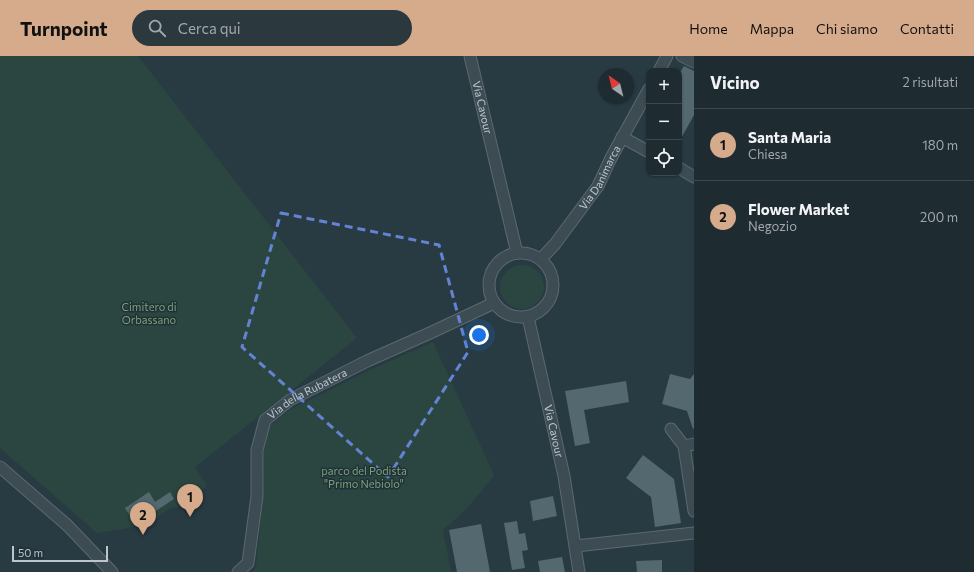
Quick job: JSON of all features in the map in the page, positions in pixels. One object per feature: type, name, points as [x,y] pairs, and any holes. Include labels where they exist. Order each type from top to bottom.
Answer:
[{"type":"street","name":"Via Cavour","points":[[470,56],[510,229],[517,253]]},
{"type":"street","points":[[661,68],[667,56]]},
{"type":"street","points":[[682,56],[694,62]]},
{"type":"street","name":"Via Danimarca","points":[[541,259],[555,244],[598,186],[611,158],[646,94]]},
{"type":"street","points":[[622,137],[646,150]]},
{"type":"street","points":[[682,170],[694,176]]},
{"type":"street","points":[[517,253],[530,254],[541,259],[553,276],[554,287],[546,306],[538,313],[528,317],[509,315],[500,310],[494,303],[490,293],[489,282],[492,272],[498,263],[507,256],[517,253]]},
{"type":"street","name":"Via della Rubatera","points":[[238,572],[248,563],[257,496],[256,450],[265,420],[290,400],[367,361],[494,303]]},
{"type":"street","name":"Via Cavour","points":[[528,317],[564,476],[580,572]]},
{"type":"street","points":[[671,429],[689,445],[694,511]]},
{"type":"street","points":[[0,467],[67,525],[112,572]]},
{"type":"street","points":[[576,546],[694,533]]},
{"type":"highlighted area","points":[[281,213],[439,245],[468,352],[388,477],[242,347]]},
{"type":"green space","name":"Cimitero di Orbassano","points":[[0,56],[138,56],[357,338],[195,467],[207,486],[198,493],[178,497],[180,507],[170,508],[147,525],[97,533],[0,448]]},
{"type":"green space","points":[[518,265],[526,265],[538,271],[544,283],[544,291],[538,303],[526,309],[518,309],[506,303],[500,291],[500,283],[506,271]]},
{"type":"green space","name":"parco del Podista \"Primo Nebiolo\"","points":[[433,342],[494,475],[458,517],[443,530],[451,572],[253,572],[256,567],[263,496],[264,448],[270,425],[291,409],[370,370]]},
{"type":"building","points":[[684,66],[694,71],[694,115],[682,137],[682,104],[682,69]]},
{"type":"building","points":[[670,374],[690,379],[694,374],[693,429],[687,411],[662,404]]},
{"type":"building","points":[[626,381],[629,402],[584,410],[590,443],[575,446],[565,391]]},
{"type":"building","points":[[643,455],[674,479],[681,523],[655,527],[651,497],[626,478]]},
{"type":"building","points":[[149,492],[155,502],[170,492],[174,499],[142,520],[138,515],[132,519],[125,508]]},
{"type":"building","points":[[553,496],[557,516],[533,521],[530,501]]},
{"type":"building","points":[[517,521],[519,534],[525,533],[528,550],[522,551],[525,568],[512,570],[504,523]]},
{"type":"building","points":[[481,524],[490,572],[457,572],[449,530]]},
{"type":"building","points":[[562,557],[565,572],[540,572],[538,561]]},
{"type":"building","points":[[662,560],[662,572],[637,572],[636,561]]},
{"type":"place","name":"Santa Maria","points":[[190,517]]},
{"type":"place","name":"Flower Market","points":[[143,535]]}]
